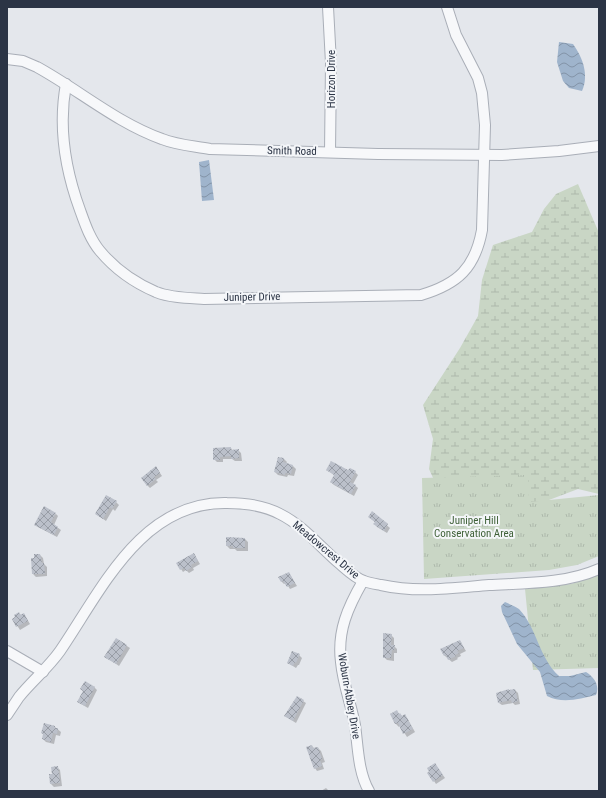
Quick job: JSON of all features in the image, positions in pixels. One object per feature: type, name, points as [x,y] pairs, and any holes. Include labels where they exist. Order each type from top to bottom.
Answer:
[{"type":"street","name":"Horizon Drive","points":[[328,7],[332,63],[330,152]]},
{"type":"street","name":"Juniper Drive","points":[[66,84],[62,115],[63,138],[71,185],[87,230],[100,250],[116,268],[136,282],[157,292],[180,297],[204,299],[421,295],[451,283],[463,273],[479,246],[482,230],[485,125],[482,94],[478,78],[456,35],[447,7]]},
{"type":"street","name":"Smith Road","points":[[7,59],[30,63],[52,74],[140,130],[162,139],[210,149],[483,155],[558,152],[599,146]]},
{"type":"street","name":"Meadowcrest Drive","points":[[7,715],[20,697],[59,652],[102,585],[131,548],[150,531],[171,517],[193,507],[216,502],[239,503],[264,507],[279,513],[305,530],[339,563],[363,581],[390,587],[414,590],[438,589],[558,580],[578,577],[599,569]]},
{"type":"street","name":"Woburn-Abbey Drive","points":[[363,581],[351,601],[345,616],[340,655],[362,772],[369,791]]},
{"type":"street","points":[[7,651],[43,672]]},
{"type":"green space","points":[[578,184],[599,233],[599,494],[578,489],[549,500],[542,526],[443,500],[429,469],[433,439],[423,405],[460,348],[478,316],[482,280],[493,245],[532,232],[544,209],[556,194]]},
{"type":"green space","name":"Juniper Hill Conservation Area","points":[[528,475],[529,502],[599,495],[599,556],[577,565],[549,570],[424,579],[422,478]]},
{"type":"green space","points":[[599,575],[599,668],[533,670],[525,589],[571,584]]},
{"type":"water","points":[[559,42],[573,44],[580,55],[585,73],[582,91],[569,88],[563,81],[557,62]]},
{"type":"water","points":[[209,160],[214,200],[202,201],[199,162]]},
{"type":"water","points":[[505,602],[519,609],[525,617],[552,669],[559,676],[570,676],[586,672],[592,676],[596,682],[596,695],[565,700],[559,700],[547,696],[540,672],[517,644],[502,612],[501,606]]},
{"type":"building","points":[[231,447],[231,450],[239,449],[239,458],[231,459],[231,456],[220,457],[220,460],[213,460],[213,448]]},
{"type":"building","points":[[278,457],[284,458],[283,462],[293,465],[291,474],[285,473],[285,475],[274,472]]},
{"type":"building","points":[[331,461],[348,470],[350,468],[356,471],[350,482],[356,485],[351,494],[330,482],[334,475],[326,470]]},
{"type":"building","points":[[156,466],[160,473],[154,477],[156,479],[147,486],[141,478]]},
{"type":"building","points":[[106,495],[117,501],[112,509],[110,507],[103,519],[95,514]]},
{"type":"building","points":[[44,506],[56,513],[51,522],[58,527],[54,535],[34,525]]},
{"type":"building","points":[[372,511],[388,524],[384,531],[373,524],[375,522],[368,517]]},
{"type":"building","points":[[226,537],[245,538],[245,548],[233,548],[233,546],[226,546]]},
{"type":"building","points":[[194,553],[198,561],[191,565],[192,567],[186,571],[184,568],[180,570],[176,563]]},
{"type":"building","points":[[34,554],[40,554],[42,563],[44,563],[45,574],[32,574],[31,558],[34,558]]},
{"type":"building","points":[[289,572],[295,583],[287,587],[278,577]]},
{"type":"building","points":[[19,612],[20,615],[24,613],[28,621],[16,627],[12,619],[15,617],[14,615]]},
{"type":"building","points":[[383,633],[392,634],[391,645],[395,645],[394,650],[392,650],[391,658],[383,658]]},
{"type":"building","points":[[116,638],[127,645],[116,664],[104,657]]},
{"type":"building","points":[[460,640],[464,648],[457,651],[459,653],[448,660],[446,655],[444,656],[440,649]]},
{"type":"building","points":[[292,651],[300,654],[293,666],[287,663]]},
{"type":"building","points":[[85,681],[95,687],[85,706],[77,702],[83,691],[80,689]]},
{"type":"building","points":[[509,689],[515,689],[518,701],[512,703],[511,700],[498,703],[496,693]]},
{"type":"building","points":[[297,696],[304,700],[293,721],[284,716]]},
{"type":"building","points":[[397,710],[402,716],[405,714],[413,729],[403,734],[398,723],[395,724],[390,714]]},
{"type":"building","points":[[44,723],[58,728],[57,734],[53,733],[51,742],[42,739],[43,734],[41,733]]},
{"type":"building","points":[[312,745],[313,748],[318,747],[322,759],[320,760],[322,766],[314,769],[306,747]]},
{"type":"building","points":[[435,763],[443,775],[433,782],[427,773],[429,772],[427,768]]},
{"type":"building","points":[[58,766],[60,783],[50,784],[49,774],[52,774],[51,767]]}]
